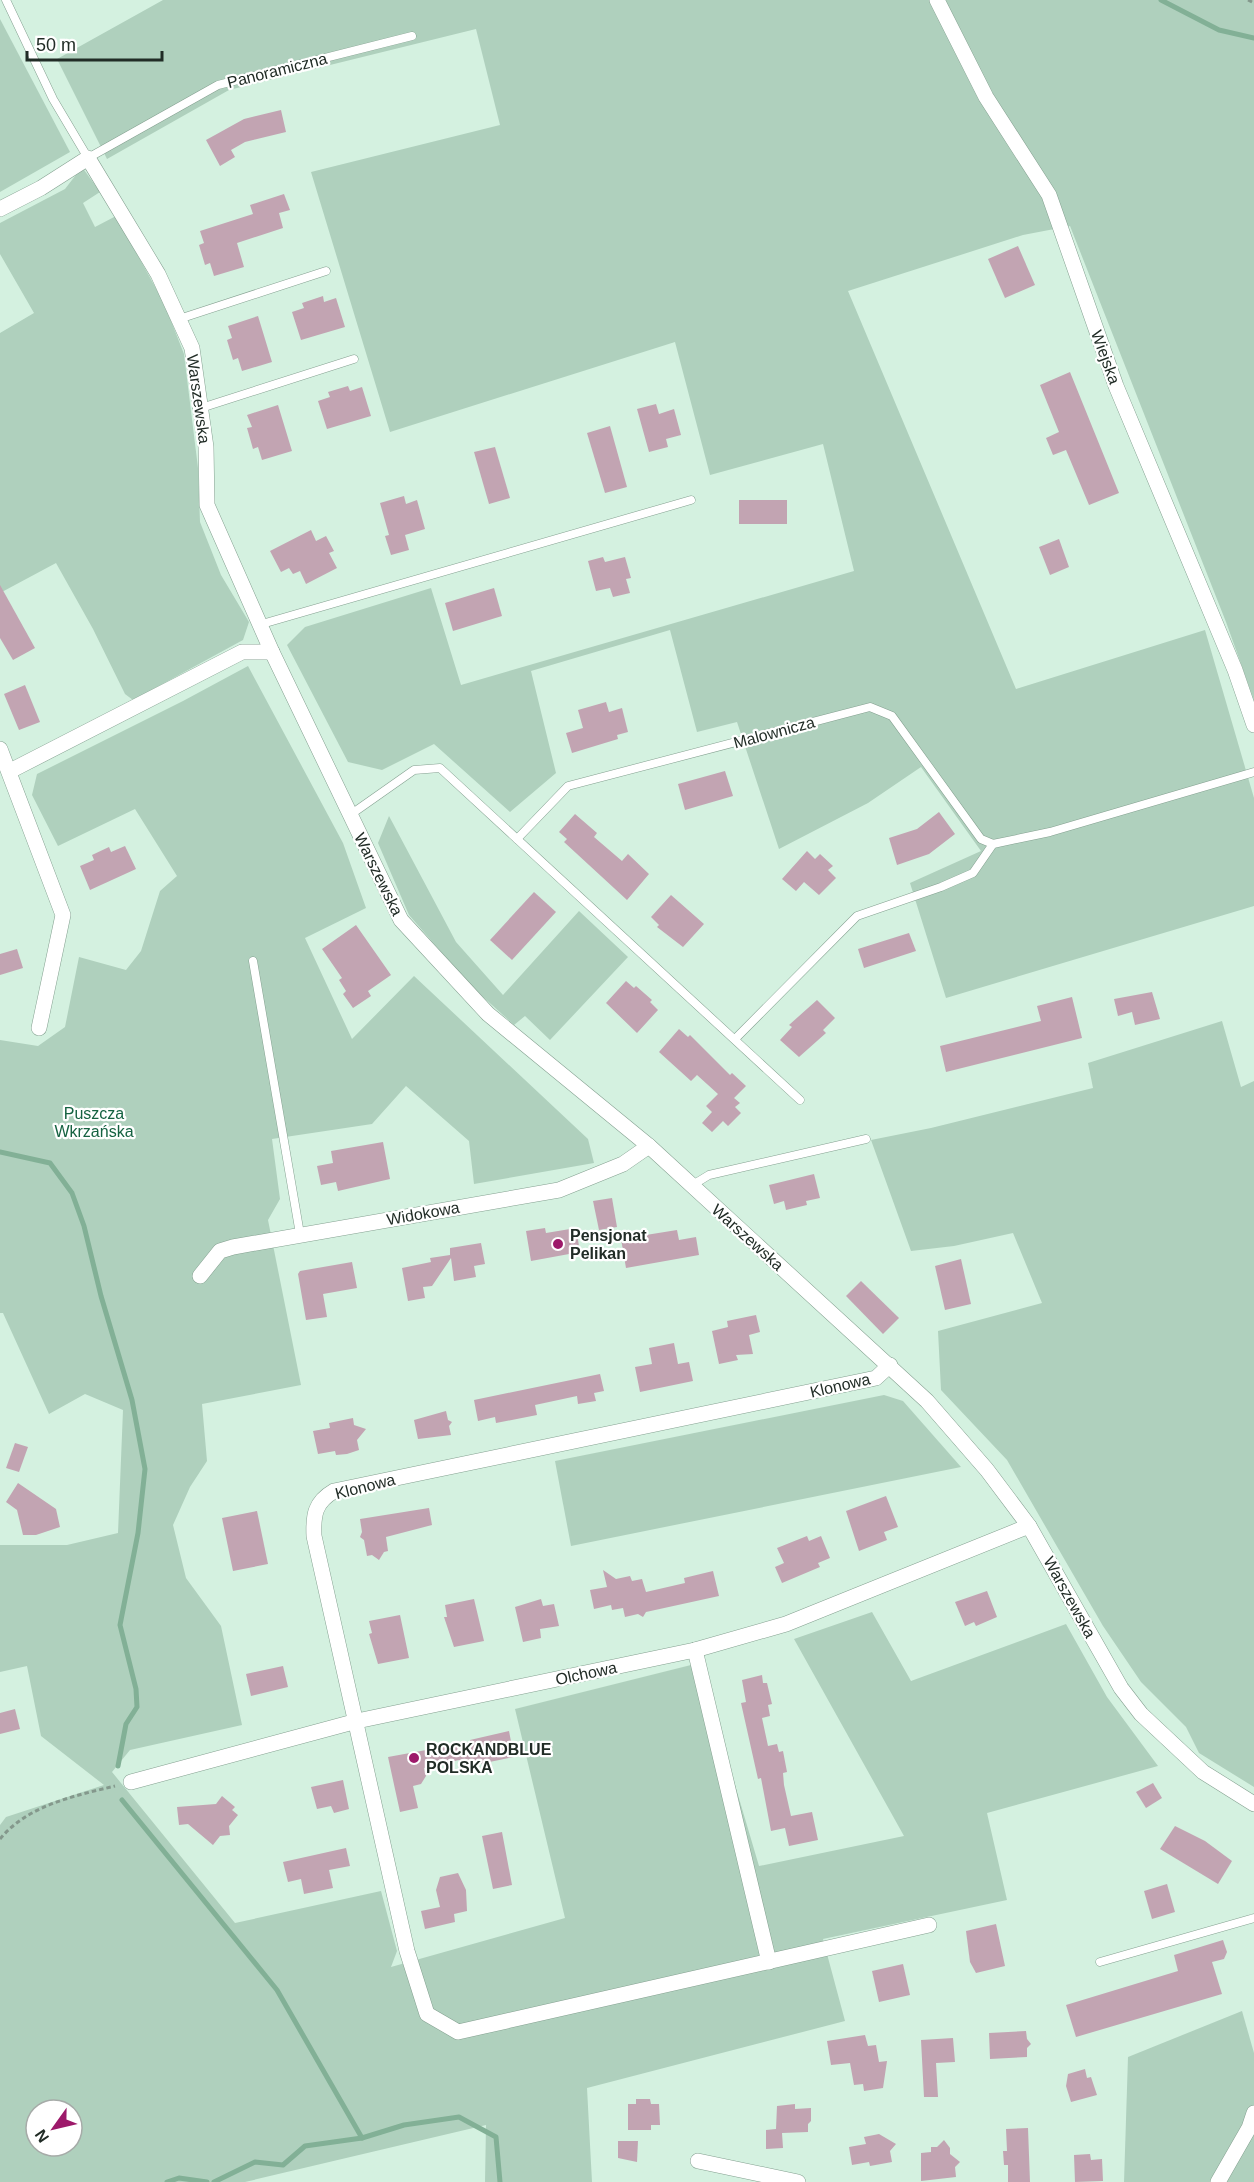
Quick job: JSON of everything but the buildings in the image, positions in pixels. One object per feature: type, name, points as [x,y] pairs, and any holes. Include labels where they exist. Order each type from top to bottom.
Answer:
[{"type":"street","name":"Wiejska","points":[[937,0],[986,97],[1049,195],[1116,386],[1235,670],[1254,725]]},
{"type":"street","points":[[0,209],[41,188],[88,158]]},
{"type":"street","name":"Warszewska","points":[[88,158],[158,274],[192,348],[206,447],[207,505],[273,652],[400,920],[488,1014],[650,1146],[691,1186],[890,1365],[963,1440],[1029,1526],[1121,1688],[1141,1714],[1203,1773],[1254,1804]]},
{"type":"street","points":[[10,771],[242,652],[273,652]]},
{"type":"street","points":[[0,749],[63,915],[39,1028]]},
{"type":"street","name":"Widokowa","points":[[200,1276],[220,1251],[300,1234],[560,1190],[623,1164],[650,1146]]},
{"type":"street","name":"Klonowa","points":[[769,1962],[458,2032],[427,2014],[407,1951],[314,1536],[313,1519],[317,1506],[324,1497],[334,1491],[876,1378],[890,1365]]},
{"type":"street","name":"Olchowa","points":[[131,1782],[357,1721],[694,1650],[786,1624],[1029,1526]]},
{"type":"street","points":[[694,1650],[769,1962],[928,1925]]},
{"type":"street","points":[[1218,2182],[1249,2128],[1254,2113]]},
{"type":"street","points":[[698,2161],[798,2182]]},
{"type":"lane","points":[[6,0],[53,99],[88,158]]},
{"type":"lane","name":"Panoramiczna","points":[[88,158],[218,84],[412,36]]},
{"type":"lane","points":[[179,319],[326,271]]},
{"type":"lane","points":[[201,408],[354,358]]},
{"type":"lane","points":[[262,624],[690,500]]},
{"type":"lane","name":"Malownicza","points":[[517,839],[568,786],[870,707],[892,716],[981,839],[993,844]]},
{"type":"lane","points":[[350,814],[414,770],[440,768],[800,1100]]},
{"type":"lane","points":[[735,1039],[857,916],[974,873],[993,844],[1050,832],[1254,772]]},
{"type":"lane","points":[[252,961],[300,1234]]},
{"type":"lane","points":[[691,1186],[709,1174],[866,1139]]},
{"type":"lane","points":[[1100,1962],[1254,1918]]},
{"type":"path","points":[[1248,0],[1254,3]]},
{"type":"path","points":[[0,1839],[12,1825],[62,1799],[131,1782]]},
{"type":"green space","points":[[163,0],[1254,0],[1254,700],[1226,622],[1070,226],[1023,235],[848,291],[1016,689],[1205,630],[1254,798],[1254,906],[946,998],[910,883],[981,851],[921,767],[868,803],[779,849],[737,722],[697,732],[670,630],[531,671],[556,773],[510,812],[434,744],[382,770],[348,762],[287,645],[305,627],[431,588],[461,685],[854,571],[823,444],[710,475],[675,342],[390,432],[311,172],[500,125],[476,29],[229,90],[107,159],[57,59]]},
{"type":"green space","points":[[0,19],[70,152],[0,192]]},
{"type":"green space","points":[[82,167],[100,192],[83,203],[95,227],[116,216],[164,303],[184,354],[198,468],[200,522],[221,575],[249,622],[243,640],[133,700],[125,694],[93,629],[56,563],[0,593],[0,333],[34,313],[0,254],[0,223],[65,189]]},
{"type":"green space","name":"Puszcza Wkrzańska","points":[[248,666],[343,843],[366,908],[305,938],[352,1039],[414,976],[588,1139],[594,1163],[474,1184],[469,1141],[406,1086],[372,1124],[272,1139],[280,1199],[268,1220],[301,1385],[202,1404],[207,1461],[190,1487],[173,1525],[186,1578],[221,1626],[242,1725],[130,1750],[112,1772],[235,1923],[381,1891],[397,1951],[391,1967],[565,1918],[515,1709],[699,1663],[759,1866],[904,1836],[794,1639],[872,1612],[911,1681],[1066,1624],[1107,1697],[1158,1766],[987,1813],[1007,1900],[823,1939],[845,2021],[587,2088],[592,2182],[485,2182],[486,2125],[245,2182],[0,2182],[0,1825],[6,1817],[104,1785],[41,1736],[27,1666],[0,1672],[0,1545],[67,1545],[118,1533],[123,1410],[85,1394],[49,1414],[3,1313],[0,1313],[0,1040],[38,1046],[65,1027],[79,957],[126,970],[141,951],[160,891],[177,876],[135,809],[58,846],[32,795],[37,774]]},
{"type":"green space","points":[[389,816],[456,942],[503,995],[579,911],[628,957],[550,1040],[525,1016],[514,1025],[470,985],[409,915],[378,843]]},
{"type":"green space","points":[[1222,1021],[1241,1087],[1254,1081],[1254,1787],[1199,1753],[1186,1727],[1141,1682],[1103,1626],[1007,1460],[941,1390],[938,1331],[1042,1303],[1013,1233],[954,1246],[911,1251],[871,1140],[931,1128],[1093,1088],[1088,1063]]},
{"type":"green space","points":[[884,1395],[903,1401],[961,1467],[571,1546],[555,1461]]},
{"type":"green space","points":[[1242,2011],[1254,2053],[1254,2182],[1124,2182],[1128,2057]]},
{"type":"waterway","points":[[1161,0],[1219,30],[1254,38]]},
{"type":"waterway","points":[[0,1152],[50,1163],[72,1193],[84,1226],[101,1296],[132,1400],[145,1469],[138,1533],[120,1625],[136,1689],[137,1707],[126,1724],[118,1766]]},
{"type":"waterway","points":[[122,1800],[277,1990],[362,2138]]},
{"type":"waterway","points":[[214,2182],[255,2162],[283,2165],[305,2146],[362,2138],[404,2125],[459,2117],[496,2137],[500,2182]]},
{"type":"waterway","points":[[167,2182],[179,2178],[207,2182]]},
{"type":"place","name":"Pensjonat Pelikan","points":[[558,1244]]},
{"type":"place","name":"ROCKANDBLUE POLSKA","points":[[414,1758]]}]
